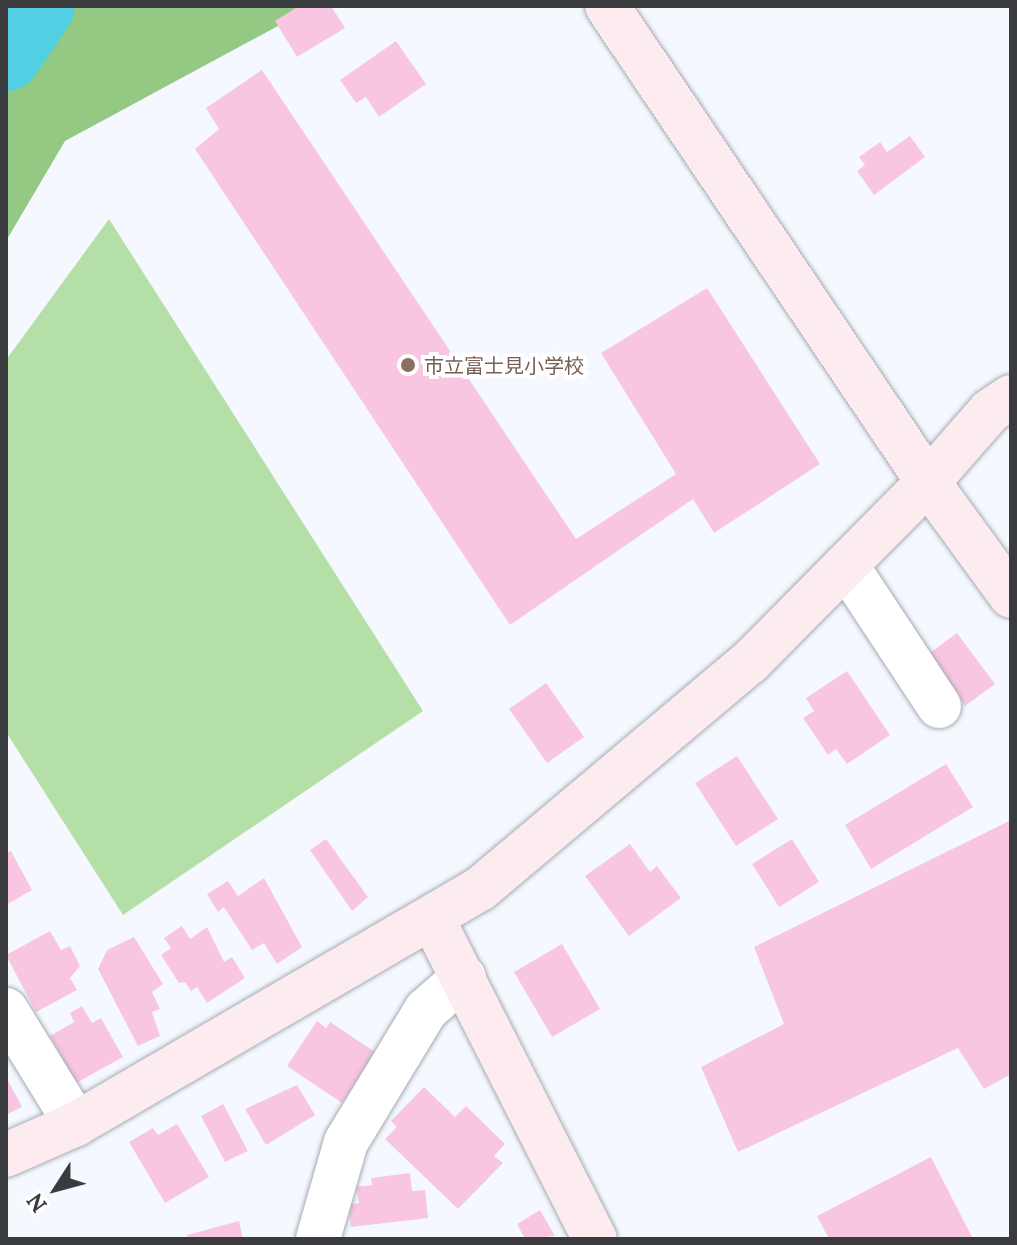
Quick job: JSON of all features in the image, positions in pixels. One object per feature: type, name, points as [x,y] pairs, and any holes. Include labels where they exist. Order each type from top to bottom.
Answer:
[{"type":"street","points":[[607,6],[928,482],[1011,596]]},
{"type":"street","points":[[6,1155],[76,1124],[480,889],[750,662],[928,482],[990,411],[1011,397]]},
{"type":"street","points":[[846,565],[939,706]]},
{"type":"street","points":[[432,918],[595,1239]]},
{"type":"street","points":[[318,1239],[346,1142],[426,1010],[464,977]]},
{"type":"street","points":[[6,1010],[76,1124]]},
{"type":"green space","points":[[6,6],[315,6],[65,141],[6,241]]},
{"type":"green space","points":[[109,219],[423,711],[123,915],[6,732],[6,360]]},
{"type":"building","points":[[299,6],[331,6],[345,28],[297,57],[275,21]]},
{"type":"building","points":[[396,41],[426,84],[379,117],[366,97],[356,103],[340,80]]},
{"type":"building","points":[[262,70],[576,539],[676,474],[601,353],[707,288],[820,464],[714,533],[693,499],[510,625],[195,149],[219,129],[206,108]]},
{"type":"building","points":[[910,136],[925,157],[874,195],[857,171],[865,165],[859,157],[880,142],[887,152]]},
{"type":"building","points":[[957,633],[995,684],[965,706],[927,655]]},
{"type":"building","points":[[847,671],[890,735],[847,764],[836,749],[828,755],[803,718],[814,711],[806,698]]},
{"type":"building","points":[[546,683],[584,737],[547,763],[509,709]]},
{"type":"building","points":[[737,756],[778,819],[736,846],[695,783]]},
{"type":"building","points":[[946,764],[973,807],[871,869],[845,825]]},
{"type":"building","points":[[1011,820],[1011,1074],[984,1089],[958,1048],[738,1152],[701,1067],[784,1024],[754,947]]},
{"type":"building","points":[[326,839],[368,897],[352,911],[310,850]]},
{"type":"building","points":[[792,839],[819,882],[779,907],[752,864]]},
{"type":"building","points":[[630,844],[650,872],[657,866],[681,898],[629,936],[585,876]]},
{"type":"building","points":[[11,851],[32,890],[6,905],[6,853]]},
{"type":"building","points":[[264,878],[302,947],[277,964],[264,943],[252,950],[224,907],[218,912],[207,894],[228,881],[238,896]]},
{"type":"building","points":[[182,926],[190,939],[207,927],[224,962],[232,957],[245,978],[207,1003],[197,987],[191,991],[185,982],[179,983],[161,955],[171,948],[164,938]]},
{"type":"building","points":[[50,931],[61,950],[70,946],[80,966],[70,978],[77,990],[36,1012],[6,955]]},
{"type":"building","points":[[134,937],[163,984],[152,992],[160,1009],[152,1012],[160,1036],[138,1046],[98,969],[107,950]]},
{"type":"building","points":[[562,944],[600,1009],[552,1037],[514,972]]},
{"type":"building","points":[[82,1006],[92,1023],[101,1018],[123,1057],[76,1083],[50,1036],[74,1022],[70,1013]]},
{"type":"building","points":[[317,1021],[326,1028],[330,1022],[375,1052],[342,1103],[287,1066]]},
{"type":"building","points":[[6,1077],[22,1107],[6,1115]]},
{"type":"building","points":[[297,1085],[315,1115],[266,1145],[245,1109]]},
{"type":"building","points":[[424,1087],[455,1117],[466,1106],[505,1144],[494,1156],[503,1163],[458,1209],[385,1139],[397,1127],[391,1121]]},
{"type":"building","points":[[223,1104],[248,1151],[225,1162],[201,1116]]},
{"type":"building","points":[[177,1124],[209,1177],[165,1203],[129,1142],[153,1128],[158,1135]]},
{"type":"building","points":[[931,1157],[973,1239],[829,1239],[817,1216]]},
{"type":"building","points":[[410,1173],[412,1191],[425,1190],[428,1218],[351,1227],[348,1205],[359,1203],[356,1187],[372,1185],[371,1178]]},
{"type":"building","points":[[540,1210],[555,1236],[525,1239],[517,1224]]},
{"type":"building","points":[[239,1221],[243,1239],[188,1239],[187,1235]]},
{"type":"waterway","points":[[6,56],[40,6]]},
{"type":"place","name":"市立富士見小学校","points":[[408,365]]}]
